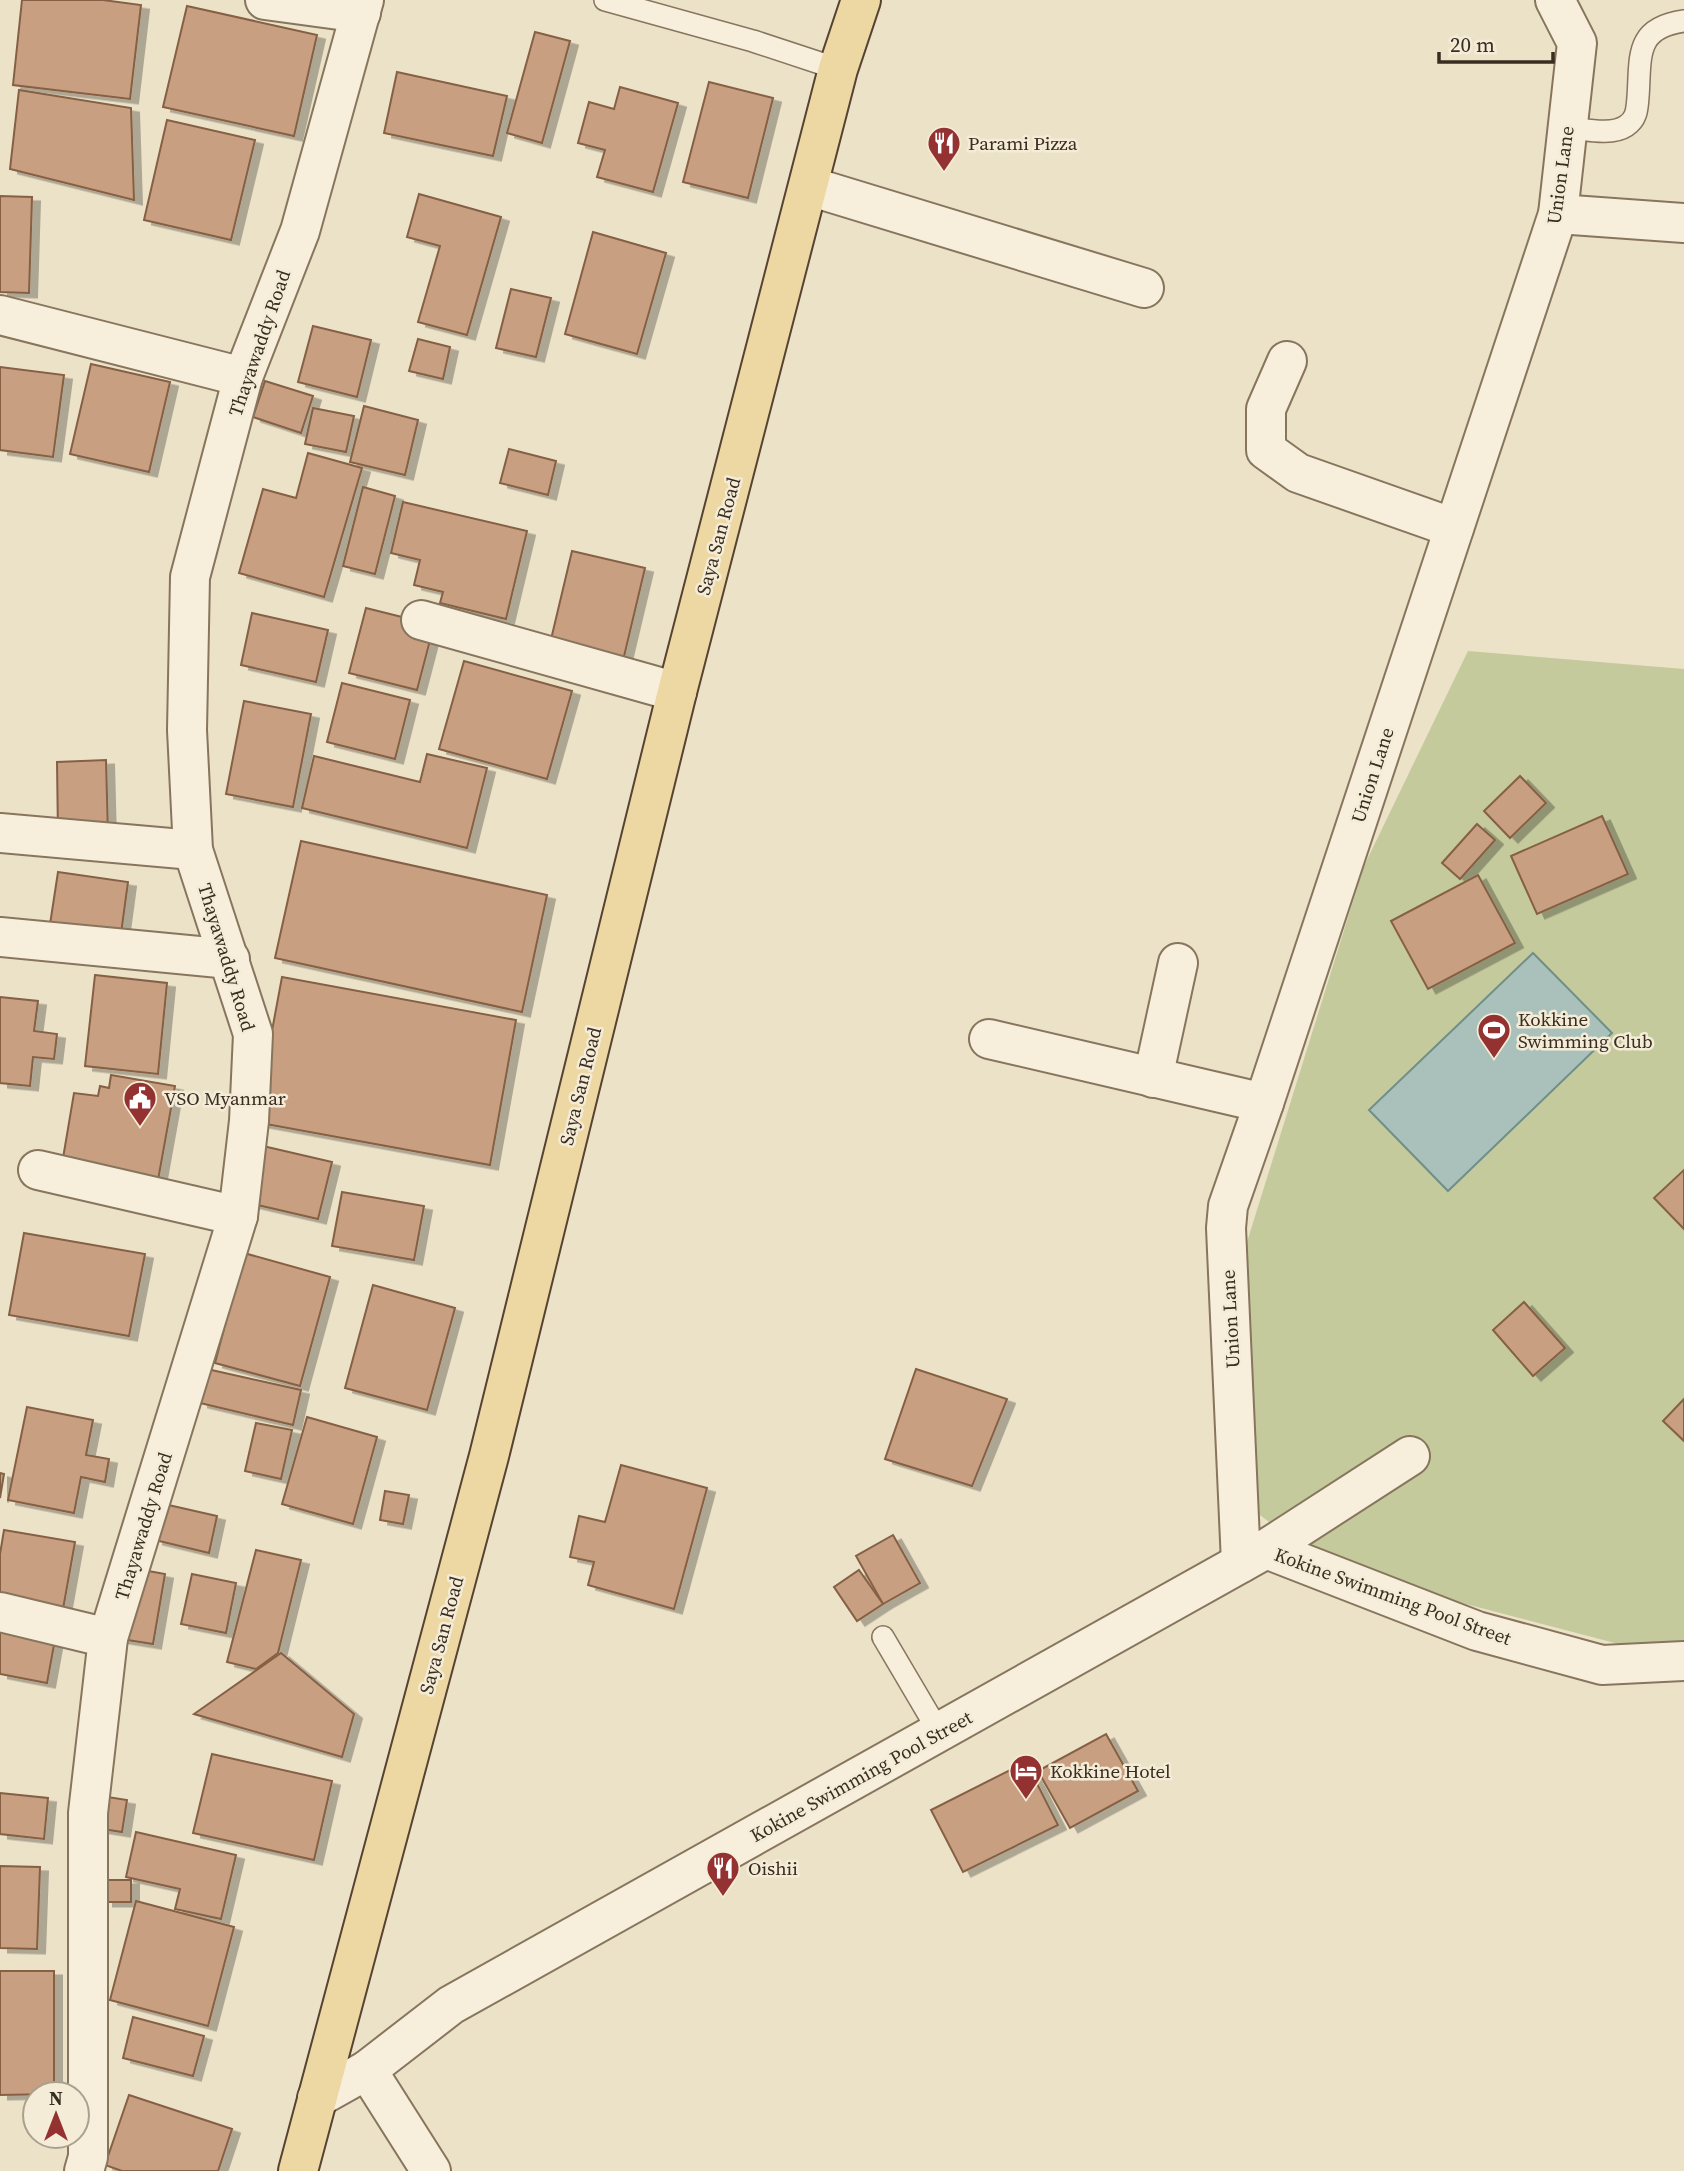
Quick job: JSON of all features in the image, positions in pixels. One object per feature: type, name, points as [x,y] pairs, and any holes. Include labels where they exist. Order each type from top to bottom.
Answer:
[{"type":"main road","name":"Saya San Road","points":[[298,2171],[489,1456],[677,692],[838,69],[861,0]]},
{"type":"street","points":[[265,0],[363,7]]},
{"type":"street","name":"Union Lane","points":[[1254,1556],[1226,1228],[1228,1206],[1558,214],[1577,43],[1555,0]]},
{"type":"street","name":"Thayawaddy Road","points":[[84,2171],[88,2157],[88,1813],[108,1638],[238,1216],[249,1121],[253,1034],[193,850],[187,730],[190,576],[243,377],[300,231],[363,7]]},
{"type":"street","points":[[809,186],[1144,288]]},
{"type":"street","points":[[1558,214],[1684,223]]},
{"type":"street","points":[[0,316],[243,377]]},
{"type":"street","points":[[1287,360],[1266,409],[1266,450],[1298,473],[1454,528]]},
{"type":"street","points":[[421,621],[677,692]]},
{"type":"street","points":[[0,833],[193,850]]},
{"type":"street","points":[[0,937],[230,960]]},
{"type":"street","points":[[1153,1077],[1178,963]]},
{"type":"street","points":[[989,1039],[1264,1103]]},
{"type":"street","points":[[38,1170],[238,1216]]},
{"type":"street","name":"Kokine Swimming Pool Street","points":[[317,2098],[367,2070],[451,2005],[1254,1556],[1409,1456]]},
{"type":"street","name":"Kokine Swimming Pool Street","points":[[1254,1556],[1477,1631],[1602,1665],[1684,1661]]},
{"type":"street","points":[[0,1612],[108,1638]]},
{"type":"street","points":[[367,2070],[431,2171]]},
{"type":"lane","points":[[605,0],[753,41],[838,69]]},
{"type":"lane","points":[[1567,128],[1608,131],[1625,126],[1636,114],[1642,49],[1648,35],[1656,28],[1684,21]]},
{"type":"lane","points":[[883,1637],[939,1732]]},
{"type":"green space","name":"Kokkine Swimming Club","points":[[1468,651],[1684,669],[1684,1640],[1634,1648],[1443,1598],[1287,1535],[1257,1513],[1243,1255],[1364,866]]},
{"type":"water","points":[[1533,953],[1612,1033],[1448,1191],[1369,1110]]},
{"type":"building","points":[[22,0],[103,0],[141,5],[130,99],[13,85]]},
{"type":"building","points":[[187,6],[317,35],[294,136],[163,107]]},
{"type":"building","points":[[535,32],[570,41],[542,143],[507,133]]},
{"type":"building","points":[[397,72],[507,96],[493,156],[384,133]]},
{"type":"building","points":[[709,82],[773,98],[748,198],[683,182]]},
{"type":"building","points":[[620,87],[678,103],[653,192],[597,177],[605,150],[578,143],[589,102],[614,109]]},
{"type":"building","points":[[19,90],[131,108],[134,200],[10,169]]},
{"type":"building","points":[[167,120],[255,140],[231,240],[144,220]]},
{"type":"building","points":[[419,194],[501,217],[467,335],[418,322],[440,246],[407,237]]},
{"type":"building","points":[[0,196],[32,197],[29,293],[0,292]]},
{"type":"building","points":[[593,232],[666,253],[637,354],[565,334]]},
{"type":"building","points":[[511,289],[551,298],[536,357],[496,348]]},
{"type":"building","points":[[313,326],[371,340],[357,397],[298,382]]},
{"type":"building","points":[[418,339],[450,347],[443,379],[409,371]]},
{"type":"building","points":[[91,364],[170,382],[149,472],[70,454]]},
{"type":"building","points":[[0,367],[64,375],[53,457],[0,450]]},
{"type":"building","points":[[265,381],[313,396],[301,433],[253,417]]},
{"type":"building","points":[[364,406],[418,420],[405,475],[350,462]]},
{"type":"building","points":[[313,408],[354,416],[346,452],[305,444]]},
{"type":"building","points":[[509,449],[556,461],[548,495],[500,483]]},
{"type":"building","points":[[308,453],[362,468],[324,597],[239,573],[263,489],[296,498]]},
{"type":"building","points":[[363,487],[395,496],[375,574],[343,566]]},
{"type":"building","points":[[403,502],[527,531],[506,619],[440,603],[443,592],[414,585],[420,560],[391,553]]},
{"type":"building","points":[[572,551],[645,568],[621,669],[548,652]]},
{"type":"building","points":[[366,608],[434,625],[417,690],[349,673]]},
{"type":"building","points":[[252,613],[328,630],[316,682],[241,665]]},
{"type":"building","points":[[464,661],[572,691],[547,779],[439,749]]},
{"type":"building","points":[[342,683],[410,700],[395,759],[327,742]]},
{"type":"building","points":[[244,701],[311,714],[293,807],[226,794]]},
{"type":"building","points":[[427,754],[487,768],[467,848],[302,808],[314,756],[420,782]]},
{"type":"building","points":[[106,760],[108,835],[58,836],[57,762]]},
{"type":"building","points":[[1520,776],[1546,803],[1510,838],[1484,811]]},
{"type":"building","points":[[1602,816],[1628,874],[1537,914],[1511,856]]},
{"type":"building","points":[[1477,824],[1495,840],[1460,879],[1442,863]]},
{"type":"building","points":[[301,841],[547,895],[522,1012],[275,958]]},
{"type":"building","points":[[58,872],[128,882],[120,941],[49,931]]},
{"type":"building","points":[[1478,875],[1515,943],[1428,989],[1391,921]]},
{"type":"building","points":[[95,975],[167,983],[158,1074],[85,1066]]},
{"type":"building","points":[[282,977],[516,1020],[490,1165],[255,1122]]},
{"type":"building","points":[[0,997],[38,1001],[34,1031],[57,1034],[54,1059],[33,1057],[30,1086],[0,1083]]},
{"type":"building","points":[[111,1075],[175,1086],[158,1180],[62,1164],[74,1093],[98,1096],[100,1086],[109,1088]]},
{"type":"building","points":[[263,1146],[332,1162],[318,1219],[249,1203]]},
{"type":"building","points":[[1684,1170],[1684,1229],[1654,1198]]},
{"type":"building","points":[[342,1192],[424,1206],[414,1260],[332,1246]]},
{"type":"building","points":[[24,1233],[145,1254],[129,1336],[9,1315]]},
{"type":"building","points":[[244,1253],[330,1277],[300,1386],[215,1363]]},
{"type":"building","points":[[373,1285],[455,1308],[427,1410],[345,1388]]},
{"type":"building","points":[[1524,1302],[1565,1348],[1533,1376],[1493,1330]]},
{"type":"building","points":[[207,1369],[301,1390],[293,1425],[200,1403]]},
{"type":"building","points":[[916,1369],[1007,1399],[972,1486],[885,1459]]},
{"type":"building","points":[[1684,1399],[1684,1441],[1663,1421]]},
{"type":"building","points":[[27,1407],[93,1420],[86,1455],[109,1459],[105,1482],[81,1477],[74,1513],[8,1500]]},
{"type":"building","points":[[307,1417],[377,1437],[353,1524],[282,1504]]},
{"type":"building","points":[[256,1423],[292,1430],[281,1479],[245,1471]]},
{"type":"building","points":[[621,1465],[707,1488],[674,1609],[588,1585],[594,1562],[570,1557],[579,1516],[605,1522]]},
{"type":"building","points":[[0,1473],[4,1474],[0,1498]]},
{"type":"building","points":[[385,1491],[409,1495],[403,1524],[380,1520]]},
{"type":"building","points":[[164,1504],[217,1516],[209,1553],[155,1540]]},
{"type":"building","points":[[4,1530],[75,1542],[63,1609],[0,1599],[0,1554]]},
{"type":"building","points":[[893,1535],[920,1583],[883,1604],[856,1556]]},
{"type":"building","points":[[256,1550],[301,1560],[278,1653],[256,1669],[227,1662]]},
{"type":"building","points":[[132,1568],[165,1574],[153,1644],[121,1639]]},
{"type":"building","points":[[859,1570],[883,1604],[857,1621],[834,1587]]},
{"type":"building","points":[[192,1574],[236,1583],[226,1633],[181,1624]]},
{"type":"building","points":[[0,1624],[56,1634],[47,1683],[0,1674]]},
{"type":"building","points":[[281,1653],[354,1714],[342,1757],[194,1714]]},
{"type":"building","points":[[1106,1734],[1138,1791],[1070,1828],[1038,1771]]},
{"type":"building","points":[[212,1754],[332,1781],[314,1860],[193,1833]]},
{"type":"building","points":[[1026,1762],[1058,1825],[963,1872],[931,1810]]},
{"type":"building","points":[[0,1793],[48,1798],[44,1839],[0,1834]]},
{"type":"building","points":[[95,1795],[127,1800],[122,1832],[90,1827]]},
{"type":"building","points":[[136,1832],[236,1855],[221,1919],[175,1909],[180,1889],[126,1877]]},
{"type":"building","points":[[0,1866],[40,1867],[37,1949],[0,1948]]},
{"type":"building","points":[[105,1880],[131,1880],[131,1902],[105,1902]]},
{"type":"building","points":[[136,1901],[234,1927],[208,2026],[110,2000]]},
{"type":"building","points":[[0,1971],[54,1971],[54,2080],[21,2080],[21,2095],[0,2095]]},
{"type":"building","points":[[133,2017],[204,2036],[193,2076],[123,2058]]},
{"type":"building","points":[[129,2095],[232,2129],[218,2171],[122,2171],[105,2165]]},
{"type":"place","name":"Parami Pizza","points":[[944,173]]},
{"type":"place","name":"Kokkine Swimming Club","points":[[1494,1060]]},
{"type":"place","name":"VSO Myanmar","points":[[140,1128]]},
{"type":"place","name":"Kokkine Hotel","points":[[1026,1801]]},
{"type":"place","name":"Oishii","points":[[723,1898]]}]
